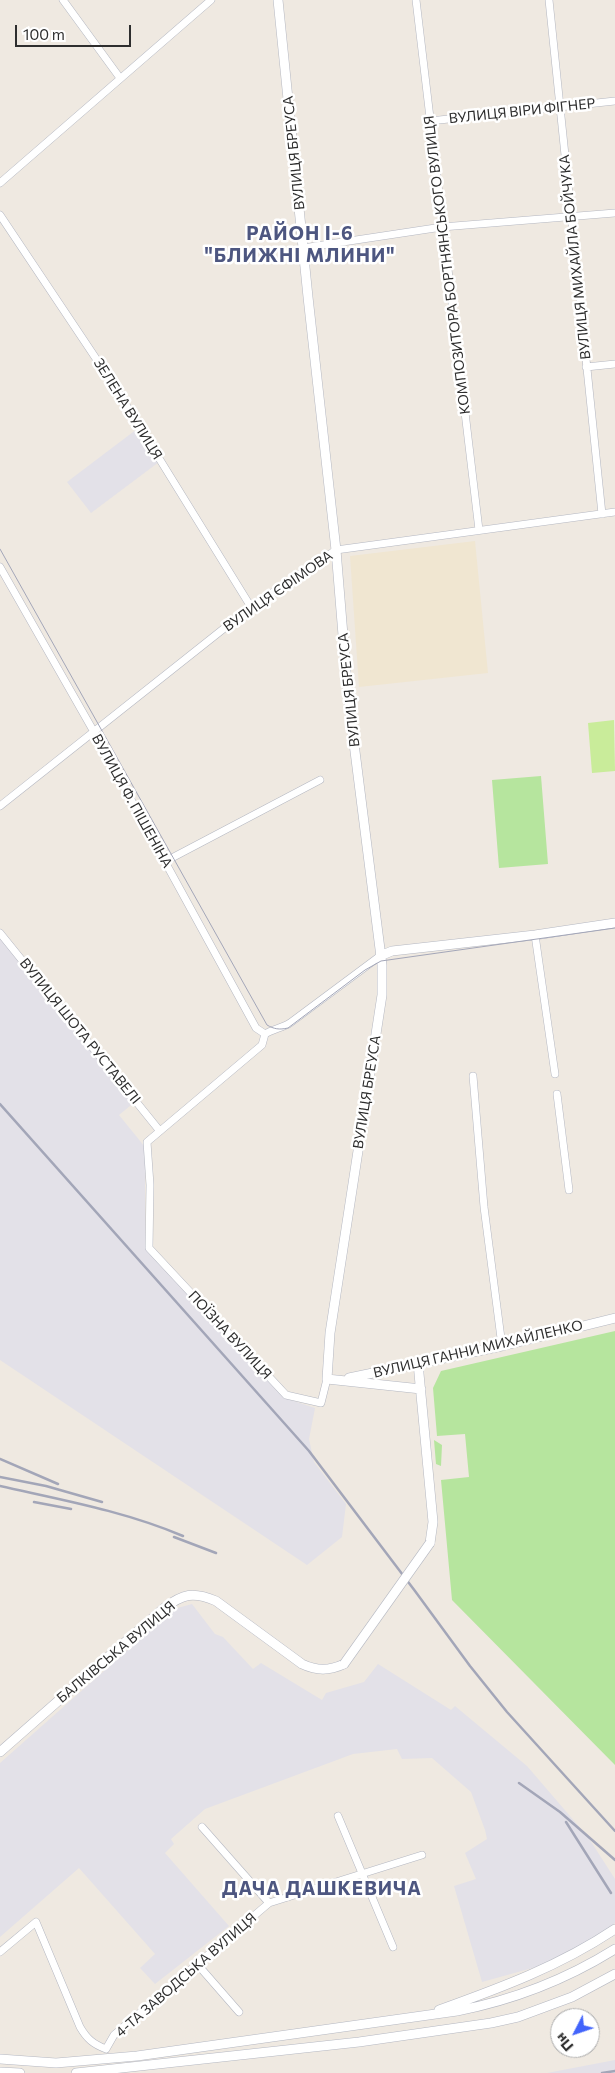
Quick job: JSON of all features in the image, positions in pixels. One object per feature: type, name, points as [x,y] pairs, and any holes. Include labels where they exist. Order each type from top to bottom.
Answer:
[{"type":"street","points":[[62,0],[120,78]]},
{"type":"street","points":[[0,183],[211,0]]},
{"type":"street","name":"ВУЛИЦЯ БРЕУСА","points":[[278,0],[336,550],[348,696],[380,956],[382,995],[330,1333],[327,1378]]},
{"type":"street","name":"КОМПОЗИТОРА БОРТНЯНСЬКОГО ВУЛИЦЯ","points":[[416,0],[479,530]]},
{"type":"street","name":"ВУЛИЦЯ МИХАЙЛА БОЙЧУКА","points":[[549,0],[602,514]]},
{"type":"street","name":"ВУЛИЦЯ ВІРИ ФІГНЕР","points":[[430,120],[615,101]]},
{"type":"street","points":[[303,248],[442,227],[615,213]]},
{"type":"street","name":"ЗЕЛЕНА ВУЛИЦЯ","points":[[0,215],[115,387],[251,607]]},
{"type":"street","points":[[586,367],[615,364]]},
{"type":"street","name":"ВУЛИЦЯ ЄФІМОВА","points":[[0,806],[251,607],[336,550],[615,512]]},
{"type":"street","name":"ВУЛИЦЯ Ф. ПІШЕНІНА","points":[[0,567],[166,861],[256,1028],[265,1034]]},
{"type":"street","points":[[166,861],[320,780]]},
{"type":"street","points":[[159,1130],[262,1045],[265,1034],[290,1023],[380,956],[392,951],[535,935],[615,923]]},
{"type":"street","name":"ВУЛИЦЯ ШОТА РУСТАВЕЛІ","points":[[0,933],[159,1130]]},
{"type":"street","points":[[535,935],[555,1074]]},
{"type":"street","points":[[473,1076],[484,1206],[502,1346]]},
{"type":"street","points":[[558,1094],[569,1190]]},
{"type":"street","name":"ПОЇЗНА ВУЛИЦЯ","points":[[159,1130],[147,1142],[150,1185],[149,1248],[286,1395],[321,1403],[327,1378]]},
{"type":"street","name":"ВУЛИЦЯ ГАННИ МИХАЙЛЕНКО","points":[[341,1380],[502,1346],[615,1318]]},
{"type":"street","points":[[418,1363],[421,1389]]},
{"type":"street","name":"ВУЛИЦЯ ГАННИ МИХАЙЛЕНКО","points":[[327,1378],[421,1389]]},
{"type":"street","name":"БАЛКІВСЬКА ВУЛИЦЯ","points":[[0,1752],[164,1608],[175,1600],[189,1594],[203,1595],[216,1600],[302,1664],[313,1669],[333,1668],[344,1664],[430,1543],[433,1522],[421,1389]]},
{"type":"street","points":[[338,1816],[393,1947]]},
{"type":"street","points":[[202,1827],[269,1903]]},
{"type":"street","name":"4-ТА ЗАВОДСЬКА ВУЛИЦЯ","points":[[111,2058],[106,2049],[114,2035],[198,1966],[269,1903],[422,1855]]},
{"type":"street","points":[[0,1952],[36,1922],[80,2027],[87,2039],[95,2045],[106,2049]]},
{"type":"street","points":[[418,2018],[517,1982],[556,1965],[615,1929]]},
{"type":"street","points":[[0,2059],[56,2063],[111,2058],[418,2018],[489,2005],[508,1999],[558,1979],[615,1949]]},
{"type":"street","points":[[198,1966],[239,2012]]},
{"type":"street","points":[[76,2073],[359,2042],[483,2024],[518,2017],[544,2008],[572,1997],[615,1974]]},
{"type":"street","points":[[1,2072],[20,2073]]},
{"type":"shaded area","points":[[137,429],[159,462],[91,513],[67,482]]},
{"type":"shaded area","points":[[475,541],[488,673],[359,687],[350,556]]},
{"type":"shaded area","points":[[0,937],[136,1101],[119,1115],[145,1147],[145,1247],[285,1398],[315,1408],[309,1439],[314,1462],[346,1504],[342,1537],[307,1565],[0,1360]]},
{"type":"shaded area","points":[[192,1604],[215,1634],[223,1637],[253,1669],[261,1663],[322,1700],[326,1693],[364,1682],[378,1664],[451,1710],[455,1706],[527,1766],[588,1837],[615,1879],[615,1923],[595,1939],[554,1962],[482,1982],[454,1886],[476,1879],[465,1853],[487,1839],[485,1830],[471,1792],[432,1758],[402,1759],[397,1749],[353,1754],[205,1809],[171,1839],[174,1844],[165,1853],[229,1926],[155,1984],[140,1968],[155,1954],[79,1868],[0,1937],[0,1763],[174,1609]]},
{"type":"shaded area","points":[[615,2060],[615,2073],[547,2073]]},
{"type":"green space","points":[[614,720],[615,771],[592,773],[588,723]]},
{"type":"green space","points":[[541,776],[548,864],[499,868],[492,780]]},
{"type":"green space","points":[[615,1331],[615,1765],[452,1600],[441,1480],[469,1477],[465,1434],[437,1436],[433,1388],[441,1371]]},
{"type":"green space","points":[[434,1440],[442,1445],[441,1466],[436,1464]]},
{"type":"tram line","points":[[0,549],[267,1025],[277,1029],[288,1028],[365,970],[381,961],[615,928]]},
{"type":"railway","points":[[0,1104],[309,1451],[470,1666],[507,1712],[615,1831]]},
{"type":"railway","points":[[0,1459],[58,1484]]},
{"type":"railway","points":[[0,1477],[46,1486],[102,1502]]},
{"type":"railway","points":[[0,1486],[116,1513],[183,1536]]},
{"type":"railway","points":[[34,1502],[71,1509]]},
{"type":"railway","points":[[174,1537],[216,1553]]},
{"type":"railway","points":[[519,1783],[560,1812],[615,1860]]},
{"type":"railway","points":[[566,1822],[611,1893]]},
{"type":"railway","points":[[602,2073],[615,2071]]},
{"type":"district","name":"РАЙОН І-6 \"БЛИЖНІ МЛИНИ\"","points":[[300,245]]},
{"type":"district","name":"ДАЧА ДАШКЕВИЧА","points":[[322,1889]]}]
